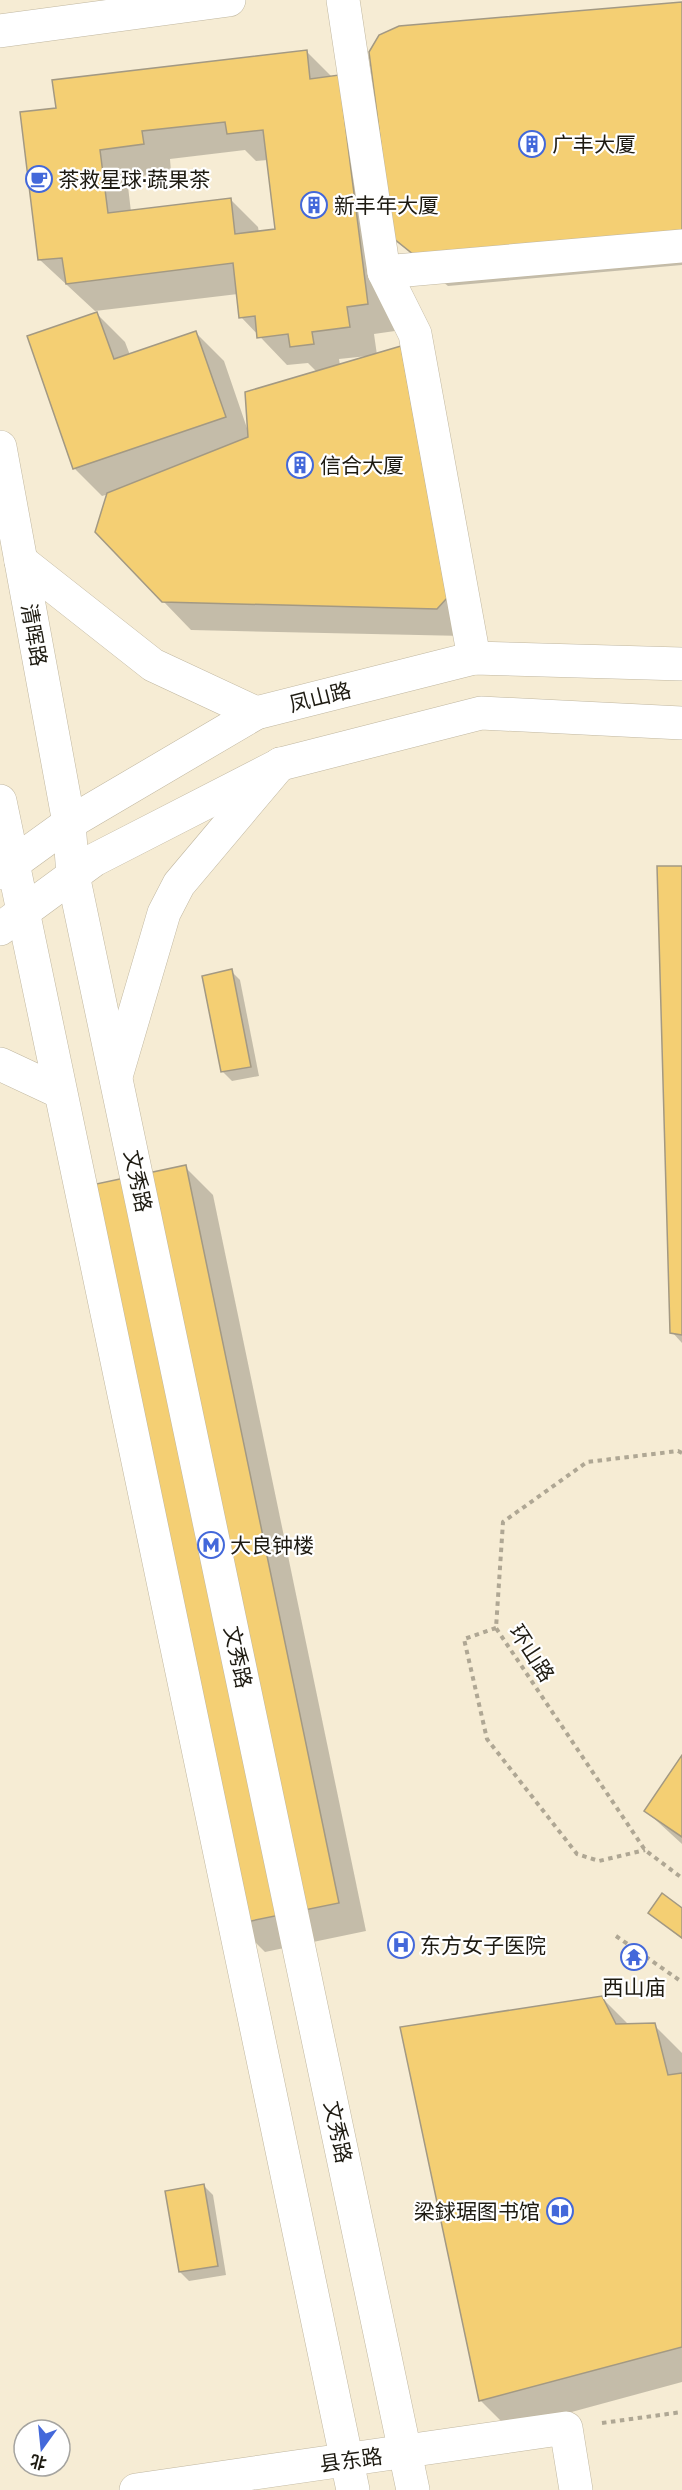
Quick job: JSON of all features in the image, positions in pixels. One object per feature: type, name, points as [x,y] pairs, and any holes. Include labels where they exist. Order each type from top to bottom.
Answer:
[{"type":"street","points":[[0,31],[164,4],[229,0]]},
{"type":"street","points":[[343,0],[384,272],[415,334],[474,658]]},
{"type":"street","points":[[384,272],[682,246]]},
{"type":"street","name":"清晖路","points":[[0,447],[69,823]]},
{"type":"street","points":[[21,561],[153,665],[256,713]]},
{"type":"street","name":"凤山路","points":[[6,868],[69,823],[256,713],[474,658],[682,664]]},
{"type":"street","points":[[11,921],[94,860],[280,764],[481,713],[682,723]]},
{"type":"street","points":[[116,1078],[164,913],[179,884],[280,764]]},
{"type":"street","points":[[0,801],[11,921],[60,1092],[350,2475]]},
{"type":"street","name":"文秀路","points":[[69,823],[73,875],[413,2490]]},
{"type":"street","points":[[0,1064],[60,1092]]},
{"type":"street","points":[[566,2428],[576,2490]]},
{"type":"street","name":"县东路","points":[[136,2490],[350,2475],[405,2452],[566,2428]]},
{"type":"path","name":"环山路","points":[[682,1453],[678,1451],[587,1462],[502,1522],[496,1628],[645,1850],[682,1878]]},
{"type":"path","points":[[496,1628],[464,1639],[487,1738],[577,1854],[599,1861],[645,1850]]},
{"type":"path","points":[[616,1936],[682,1982]]},
{"type":"path","points":[[566,2428],[682,2412]]},
{"type":"building","name":"广丰大厦","points":[[682,2],[682,235],[419,259],[393,238],[369,52],[379,35],[399,26]]},
{"type":"building","name":"新丰年大厦","points":[[307,50],[310,79],[339,75],[368,304],[347,307],[350,327],[312,332],[314,344],[290,347],[288,334],[257,338],[255,316],[239,318],[233,263],[66,284],[62,258],[38,260],[20,112],[56,108],[52,80]],"holes":[[[225,122],[227,134],[263,130],[275,229],[235,234],[231,198],[108,213],[100,150],[144,144],[142,131]]]},
{"type":"building","points":[[97,312],[114,359],[196,331],[226,417],[73,469],[27,336]]},
{"type":"building","name":"信合大厦","points":[[401,346],[447,598],[437,609],[162,602],[95,532],[107,493],[248,437],[245,392]]},
{"type":"building","points":[[657,866],[682,866],[682,1335],[670,1333]]},
{"type":"building","points":[[232,969],[251,1067],[221,1072],[202,976]]},
{"type":"building","points":[[186,1165],[339,1903],[236,1924],[82,1187]]},
{"type":"building","points":[[682,1755],[682,1837],[644,1811]]},
{"type":"building","points":[[662,1893],[682,1908],[682,1938],[648,1913]]},
{"type":"building","name":"梁銶琚图书馆","points":[[602,1996],[616,2024],[655,2023],[668,2075],[682,2073],[682,2347],[479,2401],[400,2027]]},
{"type":"building","points":[[204,2184],[218,2266],[179,2272],[165,2191]]},
{"type":"place","name":"广丰大厦","points":[[532,144]]},
{"type":"place","name":"茶救星球·蔬果茶","points":[[39,179]]},
{"type":"place","name":"新丰年大厦","points":[[314,205]]},
{"type":"place","name":"信合大厦","points":[[300,465]]},
{"type":"place","name":"大良钟楼","points":[[211,1545]]},
{"type":"place","name":"东方女子医院","points":[[401,1945]]},
{"type":"place","name":"西山庙","points":[[634,1957]]},
{"type":"place","name":"梁銶琚图书馆","points":[[560,2211]]}]
